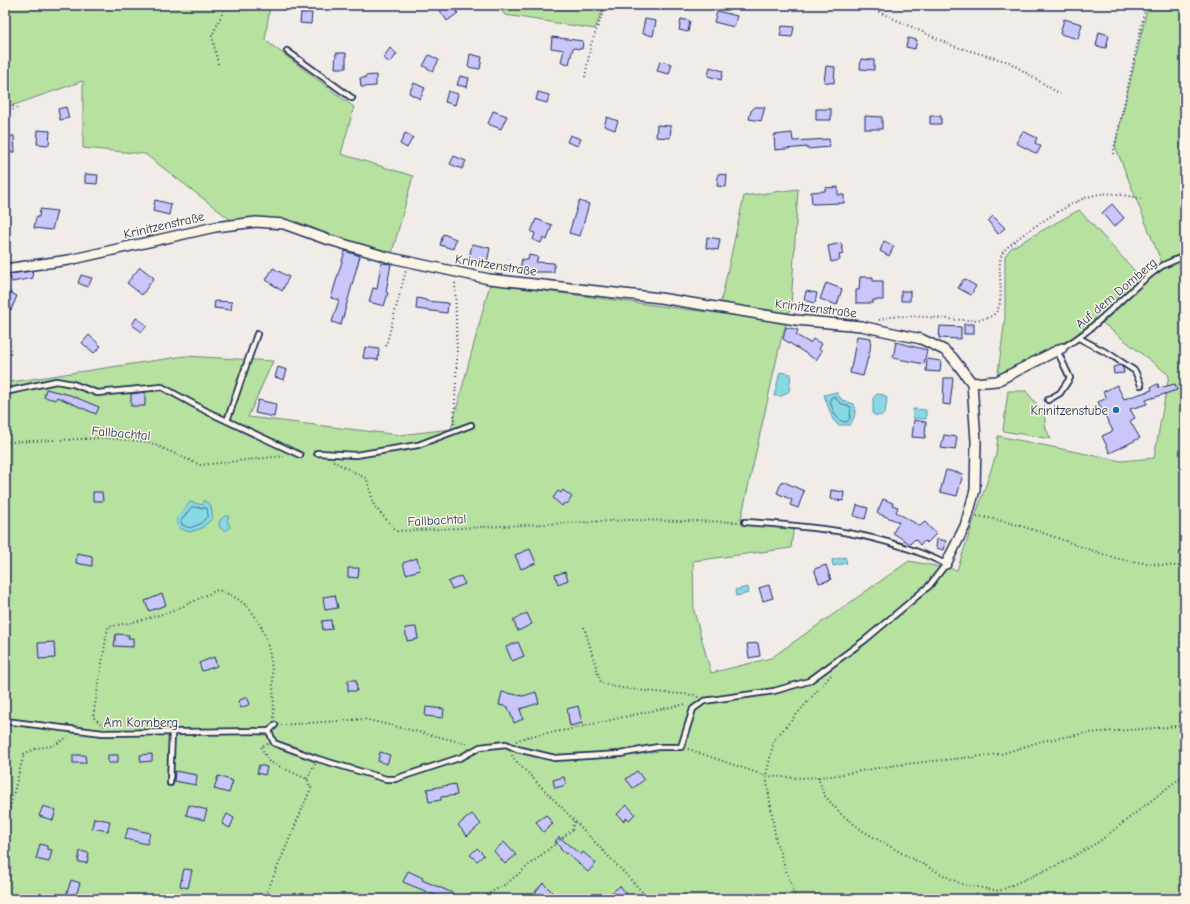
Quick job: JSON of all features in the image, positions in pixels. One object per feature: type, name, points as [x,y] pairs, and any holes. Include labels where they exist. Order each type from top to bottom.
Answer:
[{"type":"street","name":"Krinitzenstraße","points":[[5,269],[69,260],[215,227],[256,222],[284,224],[338,243],[387,257],[489,279],[660,298],[796,320],[861,326],[921,339],[944,350],[952,357],[972,383]]},
{"type":"street","points":[[946,564],[965,526],[975,490],[976,440],[972,383],[997,381],[1059,349]]},
{"type":"lane","points":[[287,51],[352,98]]},
{"type":"lane","name":"Auf dem Domberg","points":[[1059,349],[1079,338],[1163,266],[1185,256]]},
{"type":"lane","points":[[226,421],[257,334]]},
{"type":"lane","points":[[1079,338],[1111,355],[1135,371],[1141,385]]},
{"type":"lane","points":[[1048,400],[1060,392],[1070,378],[1059,349]]},
{"type":"lane","points":[[5,392],[56,381],[73,384],[97,393],[162,387],[226,421],[300,454]]},
{"type":"lane","points":[[317,453],[356,455],[418,445],[471,425]]},
{"type":"lane","points":[[275,725],[269,732],[274,743],[318,759],[386,779],[395,779],[462,757],[480,747],[506,744],[517,749],[556,758],[620,754],[658,747],[681,747],[693,709],[704,701],[774,691],[809,681],[865,640],[929,586],[946,564],[922,552],[854,532],[815,527],[745,522]]},
{"type":"lane","name":"Am Kornberg","points":[[5,721],[113,734],[269,732]]},
{"type":"lane","points":[[170,784],[172,733]]},
{"type":"path","points":[[218,64],[212,36],[226,5]]},
{"type":"path","points":[[585,77],[591,44],[606,5]]},
{"type":"path","points":[[864,5],[952,46],[1009,62],[1060,94]]},
{"type":"path","points":[[870,5],[875,10]]},
{"type":"path","points":[[1113,154],[1146,5]]},
{"type":"path","points":[[5,104],[18,108],[5,112]]},
{"type":"path","points":[[876,321],[883,318],[916,315],[979,320],[993,316],[998,310],[1000,300],[1001,255],[1012,242],[1084,198],[1101,194],[1119,194],[1142,199]]},
{"type":"path","points":[[386,346],[409,261]]},
{"type":"path","points":[[453,431],[457,357],[455,272]]},
{"type":"path","name":"Fallbachtal","points":[[5,442],[106,438],[149,442],[200,465],[300,454]]},
{"type":"path","name":"Fallbachtal","points":[[317,453],[367,479],[374,506],[397,531],[630,520],[745,522]]},
{"type":"path","points":[[968,514],[1002,520],[1114,558],[1152,565],[1185,567]]},
{"type":"path","points":[[113,734],[93,717],[108,627],[138,622],[173,611],[217,590],[229,594],[244,605],[257,618],[266,639],[273,670],[275,725],[364,719],[480,747]]},
{"type":"path","points":[[584,627],[601,683],[621,688],[694,695],[709,701]]},
{"type":"path","points":[[796,899],[776,841],[766,776],[774,740],[834,671]]},
{"type":"path","points":[[649,899],[515,760],[506,744],[526,737],[567,730],[641,712],[688,704]]},
{"type":"path","points":[[681,747],[766,776],[818,777],[896,765],[1001,754],[1042,741],[1088,733],[1169,728],[1185,725]]},
{"type":"path","points":[[5,844],[8,814],[24,754],[37,748],[53,746],[78,730]]},
{"type":"path","points":[[264,899],[311,788],[307,779],[268,761],[261,746],[274,743]]},
{"type":"path","points":[[307,779],[318,759]]},
{"type":"path","points":[[818,777],[824,795],[841,814],[863,831],[961,884],[999,890],[1064,862],[1100,841],[1185,774]]},
{"type":"path","points":[[479,899],[506,884],[572,830],[574,820]]},
{"type":"green space","points":[[5,5],[270,5],[265,40],[354,107],[341,154],[413,176],[392,253],[335,237],[298,222],[257,217],[231,220],[145,154],[83,148],[83,81],[5,108]]},
{"type":"green space","points":[[496,5],[605,5],[595,29],[505,15]]},
{"type":"green space","points":[[1148,5],[1185,5],[1185,899],[5,899],[5,383],[185,356],[273,361],[248,417],[400,435],[451,429],[490,284],[707,312],[721,301],[744,196],[798,189],[791,307],[781,340],[741,519],[794,524],[791,548],[693,561],[694,611],[711,673],[771,658],[909,561],[957,570],[996,455],[998,436],[1121,461],[1154,458],[1169,375],[1100,321],[1089,331],[997,381],[1005,318],[1005,256],[1011,248],[1079,210],[1144,281],[1163,266],[1115,146]]},
{"type":"green space","points":[[1008,391],[1026,391],[1044,413],[1046,429],[1051,439],[1003,431]]},
{"type":"water","points":[[780,372],[791,374],[789,391],[782,396],[774,396]]},
{"type":"water","points":[[836,392],[842,400],[854,404],[855,415],[850,425],[838,425],[833,420],[824,395]]},
{"type":"water","points":[[877,394],[884,395],[887,398],[885,413],[879,416],[873,414],[873,398]]},
{"type":"water","points":[[913,409],[926,410],[926,419],[913,418]]},
{"type":"water","points":[[204,500],[211,506],[213,518],[202,528],[190,532],[179,528],[176,520],[190,502],[203,505]]},
{"type":"water","points":[[225,516],[229,516],[227,520],[230,527],[227,530],[223,530],[219,526],[220,520]]},
{"type":"water","points":[[845,557],[847,563],[833,566],[832,560]]},
{"type":"water","points":[[748,587],[749,593],[736,596],[735,590]]},
{"type":"building","points":[[444,5],[452,5],[458,13],[447,21],[439,9]]},
{"type":"building","points":[[717,11],[737,16],[734,27],[714,22]]},
{"type":"building","points":[[301,13],[312,13],[311,24],[300,23]]},
{"type":"building","points":[[645,19],[656,21],[653,36],[642,33]]},
{"type":"building","points":[[681,19],[690,21],[688,32],[679,30]]},
{"type":"building","points":[[1064,19],[1082,24],[1078,39],[1060,34]]},
{"type":"building","points":[[782,26],[794,27],[792,37],[780,36]]},
{"type":"building","points":[[1099,32],[1109,35],[1106,48],[1096,46]]},
{"type":"building","points":[[552,37],[583,41],[582,49],[573,48],[569,64],[561,62],[564,50],[551,48]]},
{"type":"building","points":[[908,38],[917,40],[915,49],[906,47]]},
{"type":"building","points":[[390,48],[397,54],[390,63],[383,58]]},
{"type":"building","points":[[336,53],[346,53],[346,68],[335,68]]},
{"type":"building","points":[[470,54],[482,57],[480,69],[468,67]]},
{"type":"building","points":[[429,55],[439,60],[433,71],[423,66]]},
{"type":"building","points":[[861,59],[874,60],[874,70],[860,69]]},
{"type":"building","points":[[660,61],[672,64],[669,74],[657,71]]},
{"type":"building","points":[[826,66],[835,67],[834,83],[824,82]]},
{"type":"building","points":[[710,67],[723,71],[721,80],[708,76]]},
{"type":"building","points":[[376,75],[376,86],[361,87],[360,78]]},
{"type":"building","points":[[460,76],[469,78],[467,87],[457,85]]},
{"type":"building","points":[[414,83],[425,88],[420,99],[409,93]]},
{"type":"building","points":[[448,91],[458,94],[455,105],[445,102]]},
{"type":"building","points":[[538,92],[549,95],[547,103],[536,100]]},
{"type":"building","points":[[66,107],[69,118],[60,120],[58,109]]},
{"type":"building","points":[[755,107],[765,107],[761,121],[749,119],[751,111]]},
{"type":"building","points":[[816,109],[831,109],[831,120],[816,120]]},
{"type":"building","points":[[493,111],[507,116],[501,129],[488,124]]},
{"type":"building","points":[[865,116],[882,117],[882,129],[865,129]]},
{"type":"building","points":[[930,116],[941,116],[941,124],[930,124]]},
{"type":"building","points":[[607,117],[618,121],[615,130],[604,126]]},
{"type":"building","points":[[657,125],[671,126],[670,138],[656,137]]},
{"type":"building","points":[[38,130],[50,131],[49,145],[37,144]]},
{"type":"building","points":[[1023,131],[1037,138],[1035,143],[1041,146],[1037,154],[1016,143]]},
{"type":"building","points":[[405,133],[413,137],[407,148],[400,144]]},
{"type":"building","points":[[792,133],[793,141],[829,139],[830,147],[807,149],[807,147],[775,150],[774,135]]},
{"type":"building","points":[[570,135],[581,139],[578,146],[567,142]]},
{"type":"building","points":[[5,136],[14,136],[15,152],[5,153]]},
{"type":"building","points":[[454,156],[466,161],[462,169],[450,164]]},
{"type":"building","points":[[85,174],[98,175],[97,184],[85,183]]},
{"type":"building","points":[[718,174],[727,175],[726,187],[717,186]]},
{"type":"building","points":[[838,187],[838,195],[844,195],[844,203],[812,204],[811,192],[825,191],[825,188]]},
{"type":"building","points":[[155,200],[171,204],[169,215],[153,211]]},
{"type":"building","points":[[579,201],[589,204],[580,236],[569,233]]},
{"type":"building","points":[[1112,204],[1124,218],[1114,227],[1102,213]]},
{"type":"building","points":[[40,209],[57,211],[52,230],[34,228],[36,217],[39,217]]},
{"type":"building","points":[[993,216],[1005,228],[998,234],[988,221]]},
{"type":"building","points":[[536,219],[552,225],[547,240],[543,238],[541,243],[533,240],[535,233],[531,232]]},
{"type":"building","points":[[443,234],[456,239],[453,249],[440,245]]},
{"type":"building","points":[[707,237],[720,239],[718,250],[706,248]]},
{"type":"building","points":[[884,241],[894,246],[889,256],[880,251]]},
{"type":"building","points":[[841,243],[844,254],[839,255],[840,260],[831,262],[828,246]]},
{"type":"building","points":[[472,244],[490,248],[487,263],[469,259]]},
{"type":"building","points":[[345,251],[360,256],[341,325],[332,322],[339,300],[331,298]]},
{"type":"building","points":[[529,255],[538,257],[536,262],[554,263],[554,272],[534,272],[520,269],[522,259],[528,260]]},
{"type":"building","points":[[381,263],[391,264],[386,292],[388,293],[384,306],[369,302],[373,288],[377,289]]},
{"type":"building","points":[[140,267],[154,278],[142,295],[127,283]]},
{"type":"building","points":[[273,268],[289,277],[282,291],[266,280]]},
{"type":"building","points":[[32,271],[33,278],[12,282],[9,274]]},
{"type":"building","points":[[81,275],[92,278],[88,287],[78,283]]},
{"type":"building","points":[[860,277],[873,277],[873,281],[883,281],[883,300],[873,300],[873,303],[856,303],[856,290],[859,290]]},
{"type":"building","points":[[964,279],[976,286],[971,295],[958,288]]},
{"type":"building","points":[[826,283],[842,289],[837,305],[820,299]]},
{"type":"building","points":[[5,290],[17,296],[11,310],[5,307]]},
{"type":"building","points":[[806,291],[817,293],[815,303],[804,300]]},
{"type":"building","points":[[901,291],[910,291],[910,301],[901,301]]},
{"type":"building","points":[[417,298],[426,301],[448,303],[447,313],[416,309]]},
{"type":"building","points":[[215,301],[232,302],[231,310],[214,308]]},
{"type":"building","points":[[136,318],[147,325],[142,332],[132,325]]},
{"type":"building","points":[[964,324],[974,324],[974,334],[964,334]]},
{"type":"building","points":[[940,326],[961,327],[961,339],[939,338]]},
{"type":"building","points":[[786,327],[798,330],[796,335],[810,343],[813,339],[822,344],[819,349],[822,351],[816,360],[783,339]]},
{"type":"building","points":[[89,335],[101,346],[94,353],[82,343]]},
{"type":"building","points":[[857,336],[871,338],[870,350],[863,376],[850,373]]},
{"type":"building","points":[[896,342],[927,350],[924,364],[893,358]]},
{"type":"building","points":[[365,347],[379,349],[378,360],[363,358]]},
{"type":"building","points":[[927,359],[941,361],[940,372],[926,371]]},
{"type":"building","points":[[1120,365],[1123,368],[1124,373],[1114,374],[1113,367]]},
{"type":"building","points":[[278,367],[287,370],[284,380],[275,377]]},
{"type":"building","points":[[944,378],[953,378],[950,405],[943,404]]},
{"type":"building","points":[[1158,384],[1159,388],[1175,384],[1177,390],[1146,400],[1147,404],[1130,409],[1135,418],[1130,421],[1140,438],[1110,453],[1102,436],[1113,431],[1098,402],[1107,398],[1103,392],[1117,385],[1124,399],[1152,390],[1151,387]]},
{"type":"building","points":[[46,389],[70,395],[99,407],[96,414],[57,397],[56,400],[44,397]]},
{"type":"building","points":[[145,392],[145,406],[131,406],[131,394]]},
{"type":"building","points":[[258,400],[276,404],[274,417],[255,413]]},
{"type":"building","points":[[914,420],[926,422],[925,438],[912,437]]},
{"type":"building","points":[[944,435],[957,437],[955,450],[941,448]]},
{"type":"building","points":[[946,470],[963,474],[957,496],[940,492]]},
{"type":"building","points":[[782,481],[804,491],[798,508],[790,505],[792,500],[777,493]]},
{"type":"building","points":[[563,490],[572,497],[567,504],[564,503],[562,506],[553,498],[558,491],[561,493]]},
{"type":"building","points":[[831,490],[844,492],[843,501],[830,499]]},
{"type":"building","points":[[93,492],[102,492],[103,501],[93,501]]},
{"type":"building","points":[[883,499],[898,507],[896,512],[920,526],[925,522],[936,534],[927,543],[925,541],[920,545],[915,539],[910,544],[893,533],[899,522],[877,513]]},
{"type":"building","points":[[857,505],[868,508],[865,519],[854,516]]},
{"type":"building","points":[[937,539],[946,541],[944,550],[936,548]]},
{"type":"building","points":[[530,549],[536,563],[521,569],[515,555]]},
{"type":"building","points":[[77,553],[92,556],[92,566],[76,563]]},
{"type":"building","points":[[417,558],[420,570],[406,574],[403,563]]},
{"type":"building","points":[[826,565],[831,580],[819,583],[814,569]]},
{"type":"building","points":[[348,568],[359,568],[358,578],[348,577]]},
{"type":"building","points":[[565,572],[568,580],[558,584],[555,575]]},
{"type":"building","points":[[461,576],[465,584],[452,589],[448,582]]},
{"type":"building","points":[[769,585],[773,598],[763,601],[759,588]]},
{"type":"building","points":[[162,594],[166,605],[149,611],[145,601]]},
{"type":"building","points":[[335,595],[338,608],[325,610],[323,597]]},
{"type":"building","points":[[527,613],[532,624],[518,631],[513,620]]},
{"type":"building","points":[[331,620],[332,629],[323,630],[322,621]]},
{"type":"building","points":[[416,627],[418,639],[407,641],[405,628]]},
{"type":"building","points":[[116,634],[129,635],[128,638],[133,638],[133,647],[114,646]]},
{"type":"building","points":[[54,642],[55,658],[39,659],[38,643]]},
{"type":"building","points":[[518,642],[524,656],[512,661],[506,647]]},
{"type":"building","points":[[758,643],[760,656],[749,658],[747,644]]},
{"type":"building","points":[[214,657],[217,666],[202,671],[199,663]]},
{"type":"building","points":[[348,680],[356,680],[357,691],[348,691]]},
{"type":"building","points":[[502,692],[523,696],[536,692],[539,703],[520,709],[523,719],[514,723],[508,707],[499,705]]},
{"type":"building","points":[[247,697],[250,704],[241,708],[238,701]]},
{"type":"building","points":[[578,706],[582,723],[570,726],[567,709]]},
{"type":"building","points":[[426,707],[444,709],[443,718],[425,716]]},
{"type":"building","points":[[380,752],[390,755],[387,764],[378,761]]},
{"type":"building","points":[[152,754],[152,761],[141,762],[140,755]]},
{"type":"building","points":[[73,755],[85,755],[86,763],[73,763]]},
{"type":"building","points":[[108,755],[118,755],[118,763],[108,763]]},
{"type":"building","points":[[259,765],[267,767],[265,775],[257,773]]},
{"type":"building","points":[[175,771],[197,775],[196,785],[174,781]]},
{"type":"building","points":[[637,771],[644,780],[633,788],[626,779]]},
{"type":"building","points":[[218,776],[233,781],[229,793],[214,789]]},
{"type":"building","points":[[564,777],[566,785],[555,788],[553,780]]},
{"type":"building","points":[[455,784],[457,795],[441,797],[441,800],[429,802],[427,789]]},
{"type":"building","points":[[189,805],[207,810],[204,820],[186,815]]},
{"type":"building","points":[[627,805],[635,814],[629,820],[627,818],[623,821],[617,814]]},
{"type":"building","points":[[43,806],[56,810],[53,820],[39,816]]},
{"type":"building","points":[[227,814],[234,818],[230,828],[222,824]]},
{"type":"building","points":[[472,814],[481,824],[467,836],[458,825]]},
{"type":"building","points":[[546,815],[553,824],[543,832],[536,822]]},
{"type":"building","points":[[94,818],[110,821],[108,831],[92,828]]},
{"type":"building","points":[[128,828],[150,833],[147,844],[125,839]]},
{"type":"building","points":[[559,837],[581,855],[583,852],[596,863],[588,872],[567,853],[566,854],[560,849],[561,848],[555,842]]},
{"type":"building","points":[[504,842],[516,855],[505,864],[494,851]]},
{"type":"building","points":[[40,844],[47,846],[47,849],[52,850],[49,862],[36,859]]},
{"type":"building","points":[[477,848],[484,855],[477,861],[470,855]]},
{"type":"building","points":[[80,851],[89,853],[87,863],[78,862]]},
{"type":"building","points":[[184,869],[192,870],[188,888],[180,886]]},
{"type":"building","points":[[408,871],[423,878],[422,880],[453,893],[451,899],[445,899],[403,882]]},
{"type":"building","points":[[71,880],[80,883],[75,899],[66,896]]},
{"type":"building","points":[[543,883],[552,892],[546,899],[543,899],[535,892]]},
{"type":"building","points":[[620,886],[631,899],[617,899],[611,893]]},
{"type":"place","name":"Krinitzenstube","points":[[1116,410]]}]
